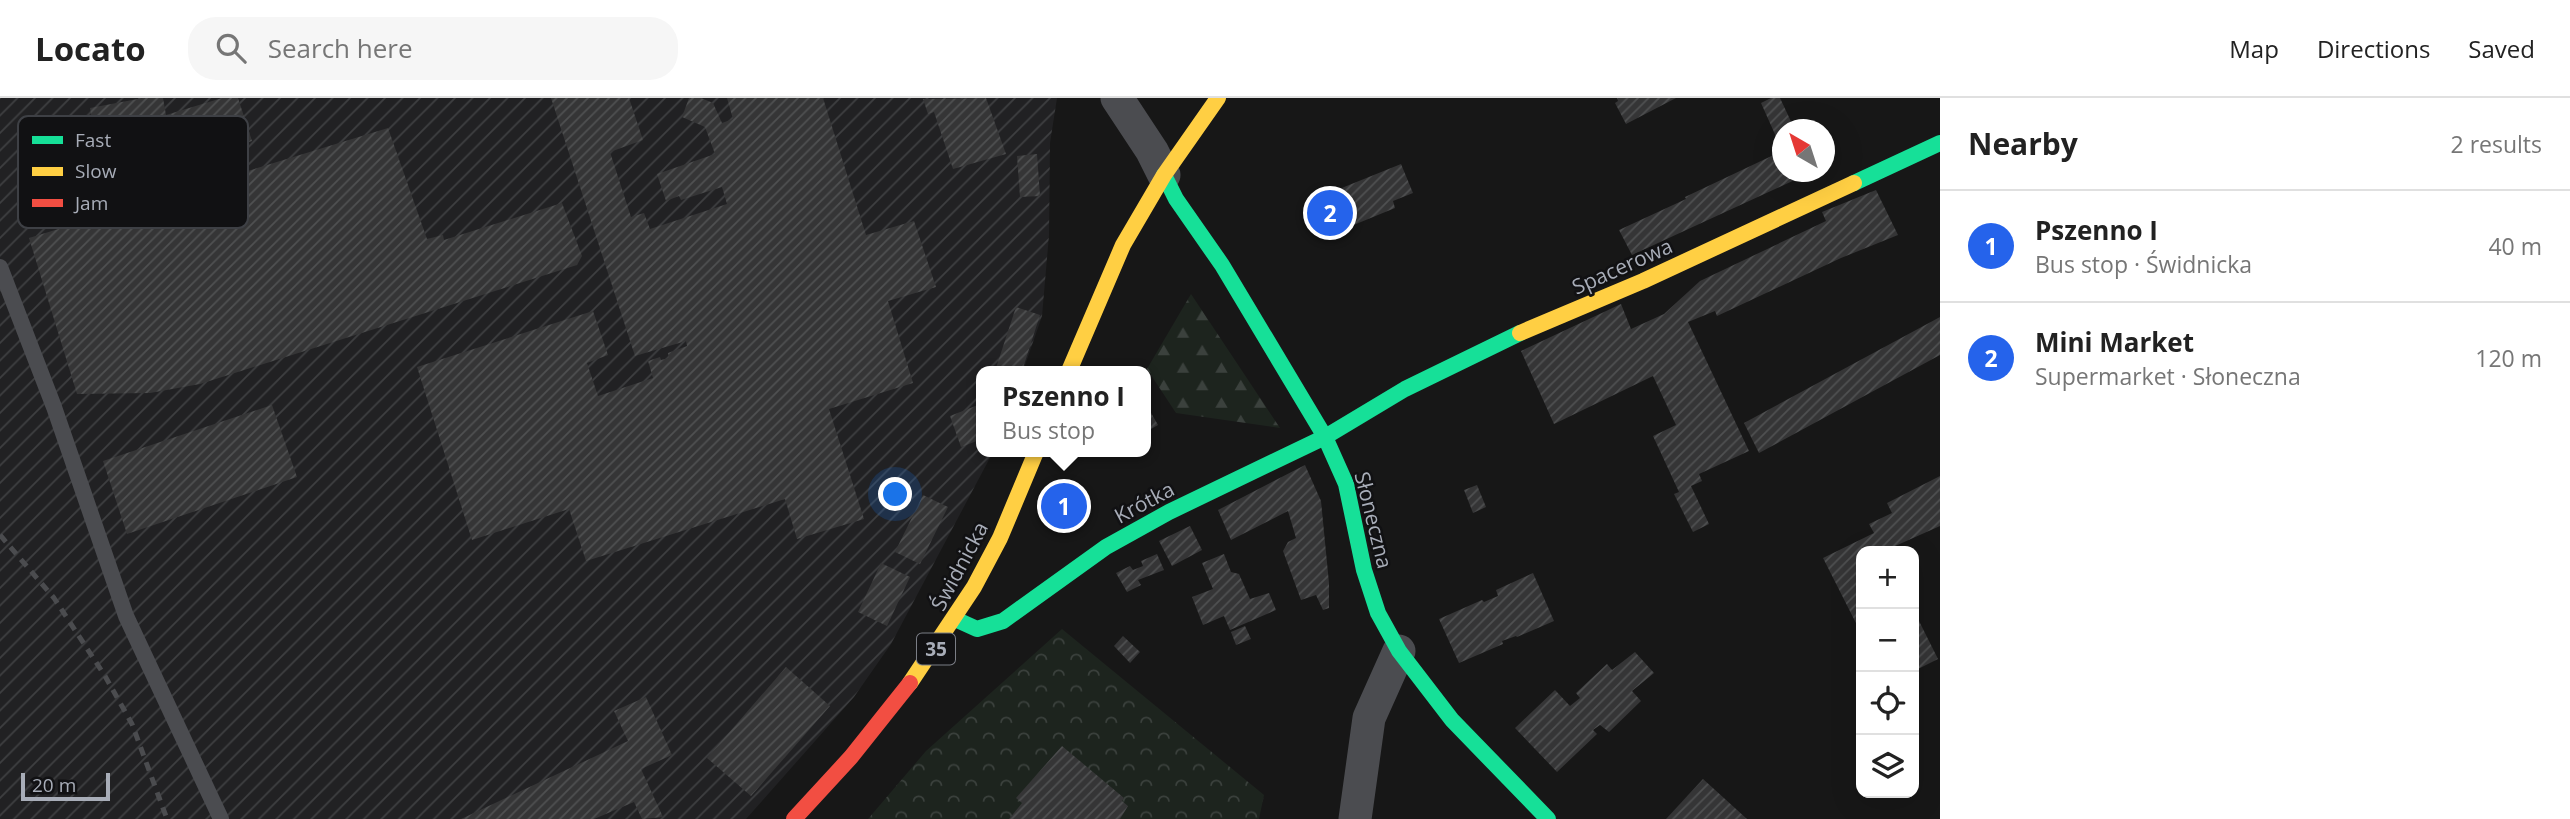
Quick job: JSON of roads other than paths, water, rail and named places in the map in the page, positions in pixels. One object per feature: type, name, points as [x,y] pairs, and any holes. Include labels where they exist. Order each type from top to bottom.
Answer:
[{"type":"street","points":[[1116,98],[1152,151],[1164,175]]},
{"type":"street","points":[[1071,366],[1123,245],[1164,175],[1218,98]]},
{"type":"street","name":"Spacerowa","points":[[1325,437],[1405,389],[1514,336],[1643,281],[1940,143]]},
{"type":"street","name":"Słoneczna","points":[[1164,175],[1176,199],[1222,265],[1325,437],[1346,484],[1364,570],[1378,613],[1399,651],[1452,720],[1548,819]]},
{"type":"street","name":"Krótka","points":[[956,619],[977,629],[1003,621],[1106,547],[1178,508],[1325,437]]},
{"type":"street","name":"Świdnicka","points":[[794,819],[889,714],[956,619],[994,549],[1034,457]]},
{"type":"street","points":[[1355,819],[1369,718],[1399,651]]},
{"type":"lane","points":[[0,267],[54,407],[126,616],[220,819]]},
{"type":"railway","points":[[0,535],[54,598],[105,676],[132,724],[167,819]]},
{"type":"place","name":"Mini Market","points":[[1330,213]]},
{"type":"place","name":"Pszenno I","points":[[1064,506]]}]
